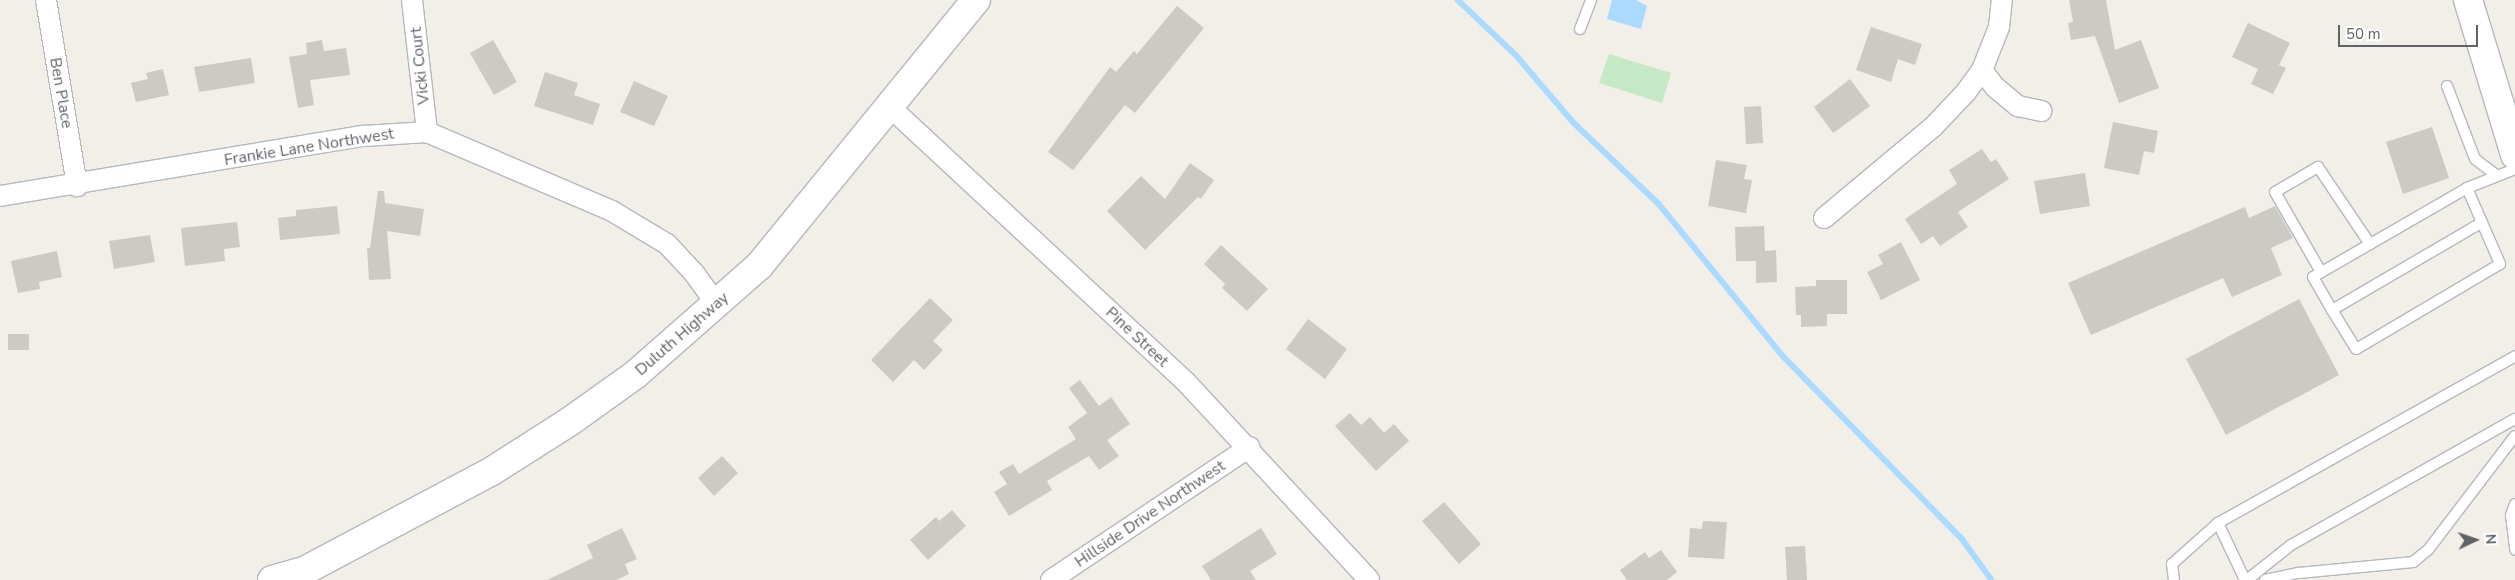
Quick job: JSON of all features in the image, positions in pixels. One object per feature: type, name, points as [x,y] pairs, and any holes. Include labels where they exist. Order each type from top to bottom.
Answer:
[{"type":"main road","name":"Duluth Highway","points":[[272,580],[307,576],[492,470],[569,422],[636,374],[758,266],[890,108],[976,0]]},
{"type":"main road","points":[[2468,0],[2515,155]]},
{"type":"street","name":"Ben Place","points":[[46,0],[77,186]]},
{"type":"street","name":"Vicki Court","points":[[412,0],[427,132]]},
{"type":"street","points":[[1824,218],[1934,127],[1982,70],[1998,27],[2002,0]]},
{"type":"street","points":[[1982,70],[1995,87],[2018,106],[2041,111]]},
{"type":"street","name":"Pine Street","points":[[890,108],[1185,381],[1250,447],[1369,580]]},
{"type":"street","name":"Frankie Lane Northwest","points":[[0,196],[77,186],[364,136],[427,132],[612,211],[659,239],[694,273],[717,304]]},
{"type":"street","name":"Hillside Drive Northwest","points":[[1051,580],[1250,447]]},
{"type":"lane","points":[[1580,28],[1591,0]]},
{"type":"lane","points":[[2447,86],[2475,158],[2496,175]]},
{"type":"lane","points":[[2321,272],[2275,192],[2318,167],[2370,244]]},
{"type":"lane","points":[[2467,188],[2500,264],[2356,349],[2313,277],[2467,188],[2515,169]]},
{"type":"lane","points":[[2332,310],[2481,223]]},
{"type":"lane","points":[[2174,580],[2172,564],[2218,523],[2464,382],[2515,356]]},
{"type":"lane","points":[[2218,523],[2246,580],[2291,545],[2515,419]]},
{"type":"lane","points":[[2265,580],[2299,573],[2413,562],[2428,550],[2515,436]]},
{"type":"lane","points":[[2515,504],[2511,515],[2515,550]]},
{"type":"green space","points":[[1609,54],[1671,73],[1662,103],[1599,83]]},
{"type":"water","points":[[1612,0],[1636,0],[1647,6],[1641,29],[1607,19]]},
{"type":"building","points":[[2069,0],[2106,0],[2115,50],[2141,40],[2159,88],[2119,103],[2095,36],[2071,40],[2068,23],[2073,22]]},
{"type":"building","points":[[1177,6],[1204,28],[1135,113],[1125,105],[1073,170],[1048,152],[1110,67],[1116,72],[1134,51],[1137,54]]},
{"type":"building","points":[[2248,23],[2290,43],[2279,65],[2286,68],[2273,94],[2251,84],[2258,69],[2232,57]]},
{"type":"building","points":[[1871,27],[1922,44],[1915,65],[1898,59],[1891,82],[1856,70]]},
{"type":"building","points":[[322,40],[324,51],[346,48],[350,75],[310,80],[314,105],[298,108],[289,57],[307,54],[306,43]]},
{"type":"building","points":[[493,40],[517,82],[494,95],[470,53]]},
{"type":"building","points":[[251,58],[255,83],[199,92],[194,67]]},
{"type":"building","points":[[163,69],[169,95],[136,102],[131,83],[148,79],[146,73]]},
{"type":"building","points":[[545,72],[578,83],[574,95],[600,104],[593,125],[534,106]]},
{"type":"building","points":[[1850,79],[1870,106],[1833,133],[1814,107]]},
{"type":"building","points":[[634,81],[668,96],[654,126],[620,112]]},
{"type":"building","points":[[1761,106],[1763,143],[1746,144],[1744,107]]},
{"type":"building","points":[[2113,122],[2158,131],[2154,153],[2144,151],[2139,175],[2104,168]]},
{"type":"building","points":[[2432,127],[2449,178],[2403,194],[2386,142]]},
{"type":"building","points":[[1982,149],[1991,162],[1996,159],[2009,179],[1958,212],[1968,227],[1940,246],[1933,236],[1921,244],[1905,219],[1957,184],[1949,170]]},
{"type":"building","points":[[1716,160],[1747,165],[1744,179],[1752,180],[1746,213],[1708,206]]},
{"type":"building","points":[[1190,163],[1214,180],[1201,199],[1198,197],[1145,250],[1107,211],[1141,176],[1165,199]]},
{"type":"building","points":[[2085,173],[2090,206],[2040,214],[2034,181]]},
{"type":"building","points":[[378,191],[384,191],[385,203],[424,209],[420,236],[387,231],[391,279],[369,280],[367,248],[370,248]]},
{"type":"building","points":[[337,206],[340,234],[280,240],[278,218],[296,216],[296,210]]},
{"type":"building","points":[[2275,206],[2293,238],[2271,248],[2282,275],[2232,297],[2223,278],[2091,335],[2068,283],[2245,207],[2249,218]]},
{"type":"building","points":[[237,222],[240,247],[224,249],[225,261],[185,266],[181,228]]},
{"type":"building","points":[[1764,226],[1765,251],[1776,250],[1777,282],[1756,283],[1756,261],[1736,261],[1735,227]]},
{"type":"building","points":[[150,235],[155,262],[114,269],[109,241]]},
{"type":"building","points":[[1901,242],[1920,280],[1881,300],[1867,272],[1883,264],[1878,255]]},
{"type":"building","points":[[1221,245],[1268,289],[1247,311],[1222,288],[1225,284],[1204,264]]},
{"type":"building","points":[[57,251],[62,277],[39,282],[40,289],[18,293],[11,261]]},
{"type":"building","points":[[1816,280],[1847,280],[1847,314],[1827,314],[1827,326],[1801,327],[1801,315],[1796,315],[1795,287],[1816,286]]},
{"type":"building","points":[[930,298],[953,320],[933,341],[943,350],[924,370],[914,360],[893,382],[871,360]]},
{"type":"building","points":[[2299,299],[2339,375],[2226,435],[2186,359]]},
{"type":"building","points":[[1308,319],[1347,349],[1325,379],[1286,349]]},
{"type":"building","points":[[8,334],[29,334],[29,350],[8,350]]},
{"type":"building","points":[[1080,380],[1099,406],[1111,397],[1130,424],[1107,440],[1119,456],[1099,470],[1089,456],[1047,481],[1052,490],[1009,516],[994,492],[1007,484],[999,472],[1013,464],[1019,474],[1076,439],[1068,427],[1087,413],[1069,388]]},
{"type":"building","points":[[1350,413],[1361,425],[1370,417],[1384,433],[1394,424],[1409,441],[1376,471],[1335,426]]},
{"type":"building","points":[[722,456],[738,473],[714,496],[698,478]]},
{"type":"building","points":[[1444,502],[1481,544],[1459,564],[1422,521]]},
{"type":"building","points":[[952,510],[966,526],[928,560],[910,540],[936,517],[939,521]]},
{"type":"building","points":[[1703,521],[1727,522],[1724,559],[1688,557],[1690,528],[1702,529]]},
{"type":"building","points":[[622,528],[637,559],[625,564],[629,574],[616,580],[547,580],[593,558],[587,545]]},
{"type":"building","points":[[1261,528],[1277,554],[1250,571],[1256,580],[1211,580],[1202,566]]},
{"type":"building","points":[[1805,546],[1807,580],[1787,580],[1785,547]]},
{"type":"building","points":[[1661,550],[1677,572],[1667,580],[1627,580],[1620,570],[1645,552],[1649,558]]},
{"type":"waterway","points":[[1458,0],[1516,55],[1574,123],[1659,204],[1783,356],[1963,540],[1992,580]]}]
